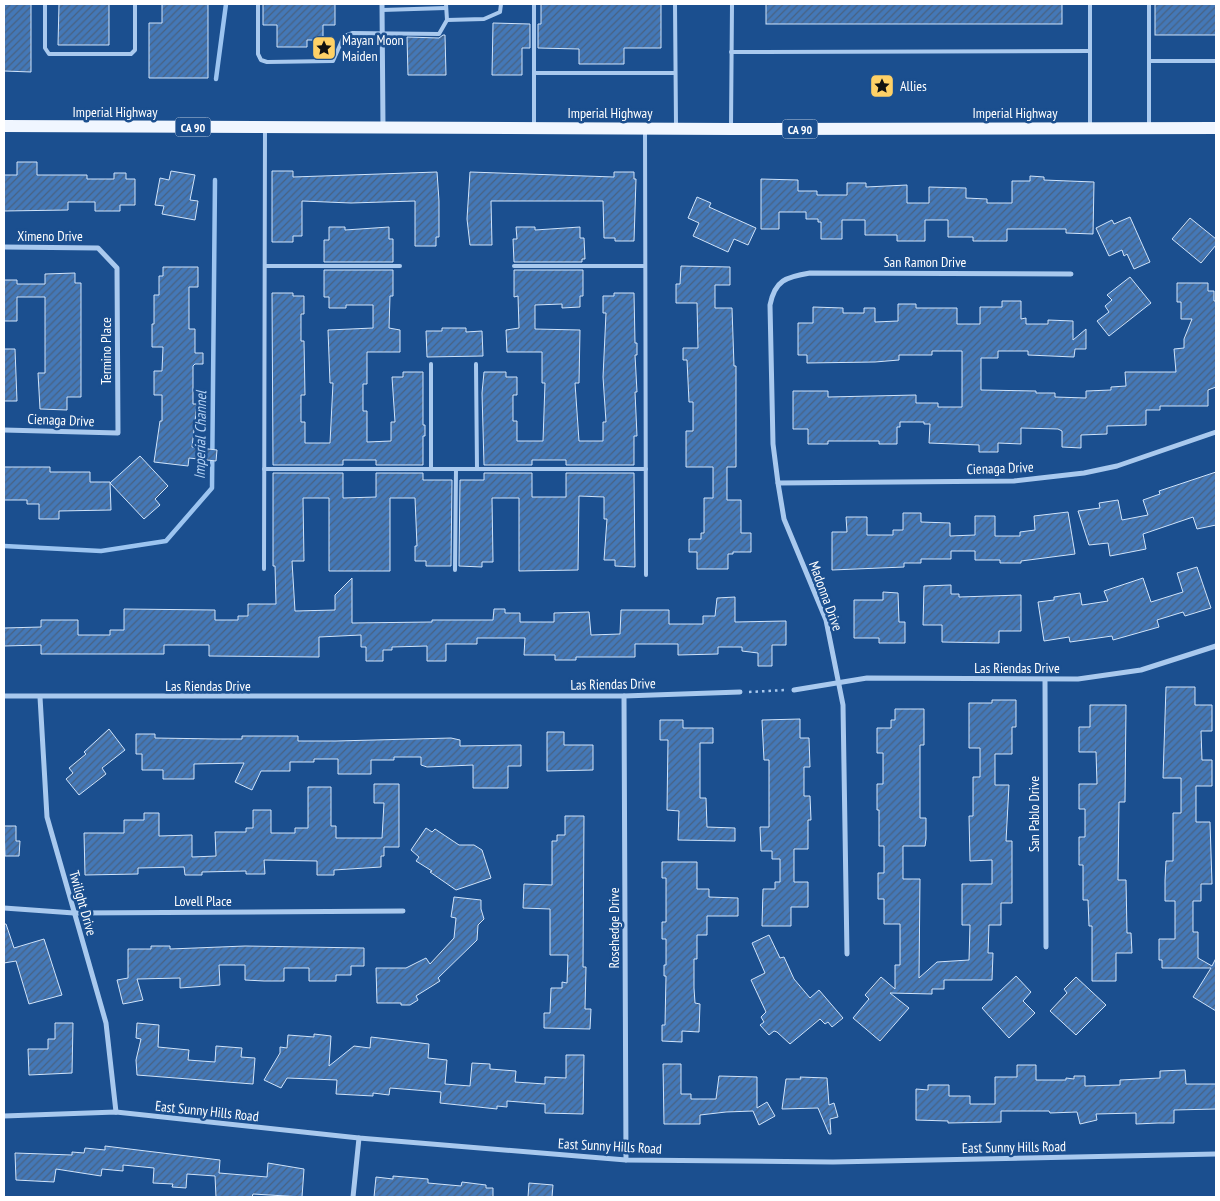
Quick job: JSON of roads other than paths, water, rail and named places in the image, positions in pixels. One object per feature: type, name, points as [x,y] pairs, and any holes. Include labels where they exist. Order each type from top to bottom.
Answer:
[{"type":"main road","name":"Imperial Highway","points":[[4,126],[731,129],[1216,128]]},
{"type":"street","points":[[382,7],[383,127]]},
{"type":"street","name":"Ximeno Drive","points":[[4,248],[98,248],[117,268]]},
{"type":"street","name":"Termino Place","points":[[117,268],[118,433]]},
{"type":"street","name":"San Ramon Drive","points":[[781,281],[793,276],[810,273],[1071,274]]},
{"type":"street","name":"Madonna Drive","points":[[781,281],[773,292],[770,305],[773,444],[784,519],[826,620],[839,682],[842,705],[847,954]]},
{"type":"street","name":"Cienaga Drive","points":[[4,430],[118,433]]},
{"type":"street","name":"Cienaga Drive","points":[[778,483],[1014,480],[1051,477],[1116,466],[1216,432]]},
{"type":"street","name":"Las Riendas Drive","points":[[794,690],[867,678],[1078,679],[1141,670],[1216,646]]},
{"type":"street","name":"San Pablo Drive","points":[[1045,680],[1046,947]]},
{"type":"street","name":"Las Riendas Drive","points":[[4,696],[624,696],[740,692]]},
{"type":"street","name":"Rosehedge Drive","points":[[624,696],[626,1160]]},
{"type":"street","name":"Twilight Drive","points":[[40,697],[47,817],[106,1023],[116,1112]]},
{"type":"street","name":"Lovell Place","points":[[4,908],[74,913],[403,911]]},
{"type":"street","name":"East Sunny Hills Road","points":[[4,1116],[116,1112],[359,1138],[626,1160],[833,1162],[1216,1154]]},
{"type":"street","points":[[352,1197],[359,1138]]},
{"type":"lane","points":[[45,4],[45,48],[49,54],[131,54],[135,50],[135,4]]},
{"type":"lane","points":[[258,4],[258,54],[261,60],[267,62],[333,61],[344,36],[352,33],[439,34],[447,20],[446,6],[382,7]]},
{"type":"lane","points":[[447,20],[484,19],[500,12],[501,4]]},
{"type":"lane","points":[[534,4],[534,128]]},
{"type":"lane","points":[[675,4],[676,128]]},
{"type":"lane","points":[[731,129],[732,4]]},
{"type":"lane","points":[[1090,4],[1090,128]]},
{"type":"lane","points":[[1149,4],[1149,128]]},
{"type":"lane","points":[[731,52],[1090,51]]},
{"type":"lane","points":[[1149,61],[1216,61]]},
{"type":"lane","points":[[535,73],[675,73]]},
{"type":"lane","points":[[264,569],[265,127]]},
{"type":"lane","points":[[645,128],[646,575]]},
{"type":"lane","points":[[265,266],[400,266]]},
{"type":"lane","points":[[514,266],[645,266]]},
{"type":"lane","points":[[432,364],[432,469]]},
{"type":"lane","points":[[476,364],[477,469]]},
{"type":"lane","points":[[264,469],[646,469]]},
{"type":"lane","points":[[455,570],[456,469]]},
{"type":"waterway","name":"Imperial Channel","points":[[216,79],[226,4]]},
{"type":"waterway","name":"Imperial Channel","points":[[4,546],[101,551],[166,541],[212,488],[215,180]]},
{"type":"place","name":"Mayan Moon Maiden","points":[[324,48]]},
{"type":"place","name":"Allies","points":[[882,86]]}]
